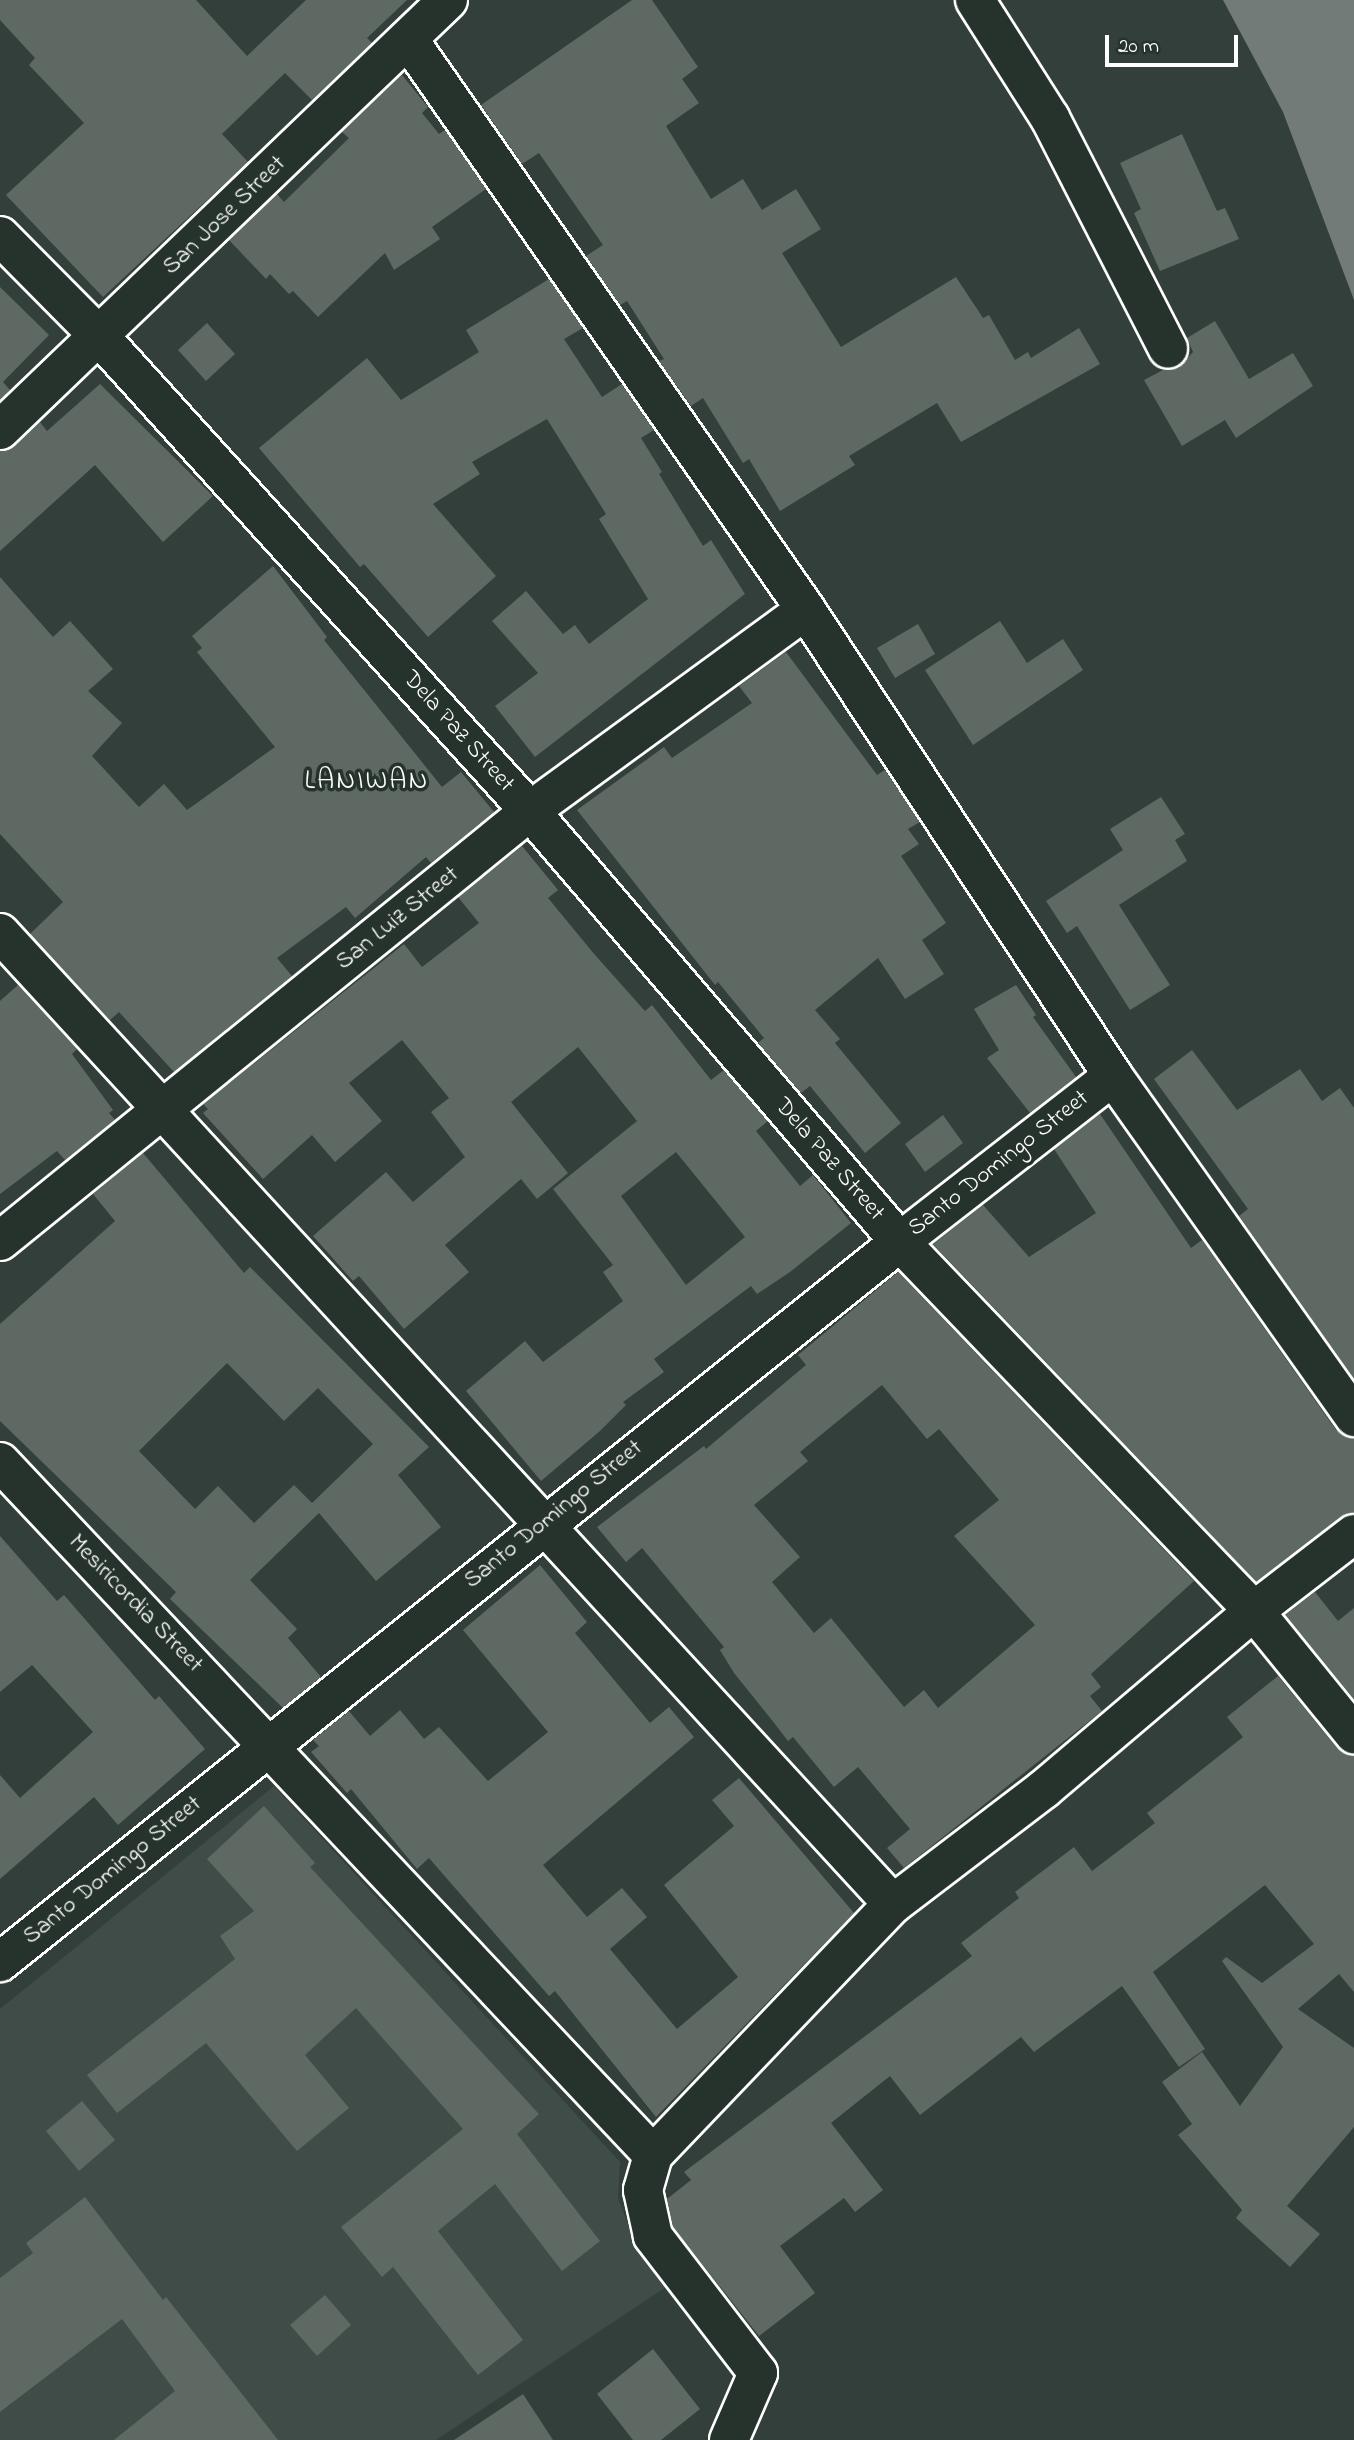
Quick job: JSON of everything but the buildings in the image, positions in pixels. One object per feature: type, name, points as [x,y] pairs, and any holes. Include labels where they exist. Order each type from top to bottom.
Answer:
[{"type":"street","name":"San Jose Street","points":[[0,430],[100,337],[448,0]]},
{"type":"street","points":[[975,0],[1050,118],[1168,349]]},
{"type":"street","points":[[408,39],[806,610],[1113,1076],[1354,1417]]},
{"type":"street","name":"Dela Paz Street","points":[[0,236],[100,337],[530,811],[900,1242],[1254,1611],[1354,1734]]},
{"type":"street","name":"San Luiz Street","points":[[0,1241],[530,811],[806,610]]},
{"type":"street","points":[[0,933],[545,1522],[893,1904]]},
{"type":"street","name":"Santo Domingo Street","points":[[0,1962],[545,1522],[1113,1076]]},
{"type":"street","name":"Mesiricordia Street","points":[[0,1462],[270,1745],[653,2155]]},
{"type":"street","points":[[729,2440],[758,2373],[653,2236],[643,2190],[653,2155],[893,1904],[1044,1789],[1254,1611],[1354,1534]]},
{"type":"shaded area","points":[[1223,0],[1354,0],[1354,300],[1283,112]]},
{"type":"shaded area","points":[[274,1786],[620,2162],[618,2198],[637,2248],[669,2285],[436,2440],[0,2440],[0,2009]]},
{"type":"district","name":"LANIWAN","points":[[367,782]]}]
